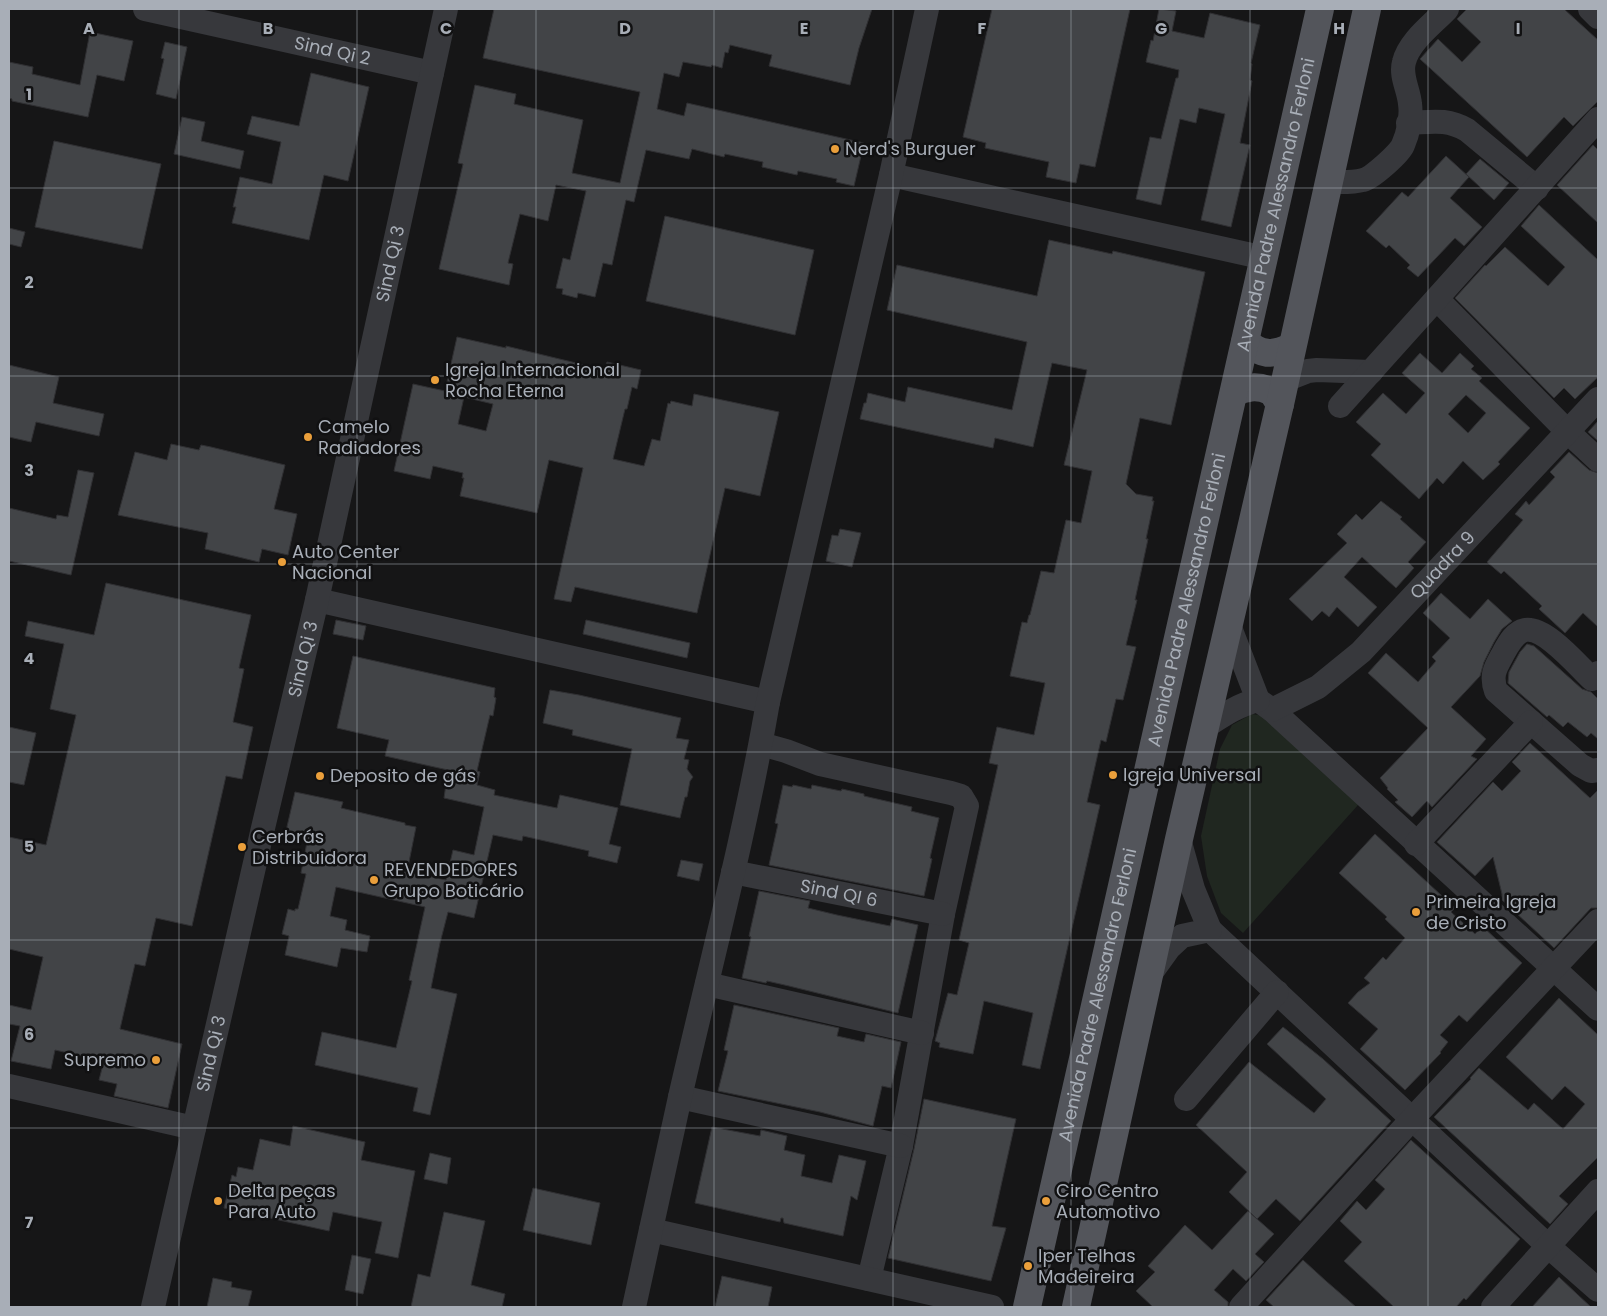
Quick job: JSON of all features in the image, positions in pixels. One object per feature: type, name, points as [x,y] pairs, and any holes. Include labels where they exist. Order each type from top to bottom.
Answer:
[{"type":"main road","name":"Avenida Padre Alessandro Ferloni","points":[[1027,1307],[1320,9]]},
{"type":"main road","points":[[1076,1307],[1179,839],[1368,9]]},
{"type":"main road","points":[[1245,342],[1265,354],[1277,354],[1291,347]]},
{"type":"main road","points":[[1234,393],[1241,389],[1258,388],[1282,392]]},
{"type":"street","name":"Sind Qi 2","points":[[145,9],[432,73]]},
{"type":"street","name":"Sind Qi 3","points":[[153,1307],[317,600],[446,9]]},
{"type":"street","points":[[634,1307],[680,1097],[733,872],[761,744],[768,702],[891,175],[927,9]]},
{"type":"street","points":[[1329,182],[1366,180],[1403,147],[1410,104],[1404,78],[1404,62],[1412,45],[1447,9]]},
{"type":"street","points":[[1590,9],[1598,17]]},
{"type":"street","points":[[1340,406],[1598,119]]},
{"type":"street","points":[[1408,123],[1447,121],[1457,124],[1467,130],[1536,188]]},
{"type":"street","points":[[891,175],[1265,258]]},
{"type":"street","points":[[1437,298],[1568,432],[1598,460]]},
{"type":"street","points":[[1282,392],[1308,371],[1371,372]]},
{"type":"street","name":"Quadra 9","points":[[1206,727],[1221,716],[1246,703],[1265,705],[1318,687],[1361,652],[1598,399]]},
{"type":"street","points":[[317,600],[768,702]]},
{"type":"street","points":[[1229,625],[1265,705],[1598,1009]]},
{"type":"street","points":[[1596,679],[1549,638],[1531,630],[1524,630],[1516,634],[1494,671],[1492,681],[1496,691],[1580,765],[1591,771],[1598,770]]},
{"type":"street","points":[[1416,844],[1531,722]]},
{"type":"street","points":[[761,744],[820,764],[951,792],[961,796],[967,806],[943,914],[901,1146],[869,1279]]},
{"type":"street","points":[[1179,839],[1193,889],[1210,930],[1548,1246],[1598,1290]]},
{"type":"street","name":"Sind QI 6","points":[[733,872],[943,914]]},
{"type":"street","points":[[1241,1307],[1413,1118],[1598,921]]},
{"type":"street","points":[[1151,973],[1169,948],[1182,936],[1210,930]]},
{"type":"street","points":[[707,984],[922,1033]]},
{"type":"street","points":[[1186,1099],[1277,992]]},
{"type":"street","points":[[9,1086],[194,1128]]},
{"type":"street","points":[[680,1097],[901,1146]]},
{"type":"street","points":[[1493,1307],[1598,1191]]},
{"type":"street","points":[[651,1230],[992,1307]]},
{"type":"shaded area","points":[[1252,714],[1265,716],[1359,804],[1243,933],[1221,913],[1207,876],[1201,836],[1220,749],[1232,725]]},
{"type":"building","points":[[494,9],[872,9],[859,48],[850,85],[769,66],[772,55],[730,45],[728,53],[725,52],[722,68],[683,62],[679,77],[664,73],[657,109],[684,116],[687,103],[864,143],[854,186],[836,182],[837,179],[798,171],[797,175],[762,167],[763,162],[725,154],[724,157],[692,149],[689,159],[646,150],[634,202],[626,200],[612,265],[603,263],[595,297],[578,293],[577,298],[562,294],[563,289],[556,288],[563,258],[570,260],[586,191],[556,185],[548,221],[520,214],[508,263],[513,264],[509,285],[439,269],[463,164],[458,163],[475,85],[516,94],[514,104],[583,120],[572,173],[620,183],[640,92],[483,58]]},
{"type":"building","points":[[992,9],[1130,9],[1095,167],[1080,164],[1076,183],[1046,177],[1049,162],[985,148],[986,143],[963,137]]},
{"type":"building","points":[[1159,9],[1176,11],[1172,31],[1204,38],[1210,13],[1260,25],[1251,63],[1250,80],[1252,81],[1240,143],[1250,145],[1231,227],[1201,220],[1225,114],[1199,108],[1196,123],[1180,119],[1161,205],[1136,199],[1150,137],[1161,139],[1179,70],[1146,62],[1151,40],[1153,41]]},
{"type":"building","points":[[1467,9],[1564,9],[1598,40],[1598,101],[1573,126],[1564,117],[1527,157],[1420,59],[1438,39],[1462,62],[1481,42],[1457,19]]},
{"type":"building","points":[[90,32],[133,41],[124,81],[97,75],[88,117],[12,101],[9,98],[9,62],[33,67],[32,74],[80,85]]},
{"type":"building","points":[[165,42],[187,47],[176,99],[156,94],[164,59],[161,58]]},
{"type":"building","points":[[311,73],[369,87],[348,181],[324,175],[309,240],[232,223],[236,207],[233,207],[240,177],[272,184],[281,142],[247,134],[252,116],[299,126]]},
{"type":"building","points":[[182,117],[205,122],[201,141],[244,151],[240,169],[174,154]]},
{"type":"building","points":[[54,141],[161,164],[142,249],[35,227]]},
{"type":"building","points":[[1593,145],[1598,150],[1598,223],[1557,185]]},
{"type":"building","points":[[1446,156],[1469,177],[1450,198],[1482,227],[1464,246],[1455,238],[1418,277],[1407,268],[1410,265],[1389,245],[1386,248],[1366,231],[1402,192],[1408,197]]},
{"type":"building","points":[[1480,159],[1509,183],[1494,200],[1466,174]]},
{"type":"building","points":[[1539,205],[1598,260],[1598,377],[1575,399],[1564,388],[1554,398],[1455,298],[1485,265],[1505,247],[1548,286],[1565,267],[1521,226]]},
{"type":"building","points":[[665,216],[814,250],[795,335],[646,301]]},
{"type":"building","points":[[9,228],[25,232],[21,247],[9,244]]},
{"type":"building","points":[[1049,240],[1112,254],[1113,251],[1205,272],[1171,425],[1140,418],[1126,484],[1136,494],[1153,497],[1152,501],[1154,501],[1135,600],[1137,600],[1126,645],[1136,647],[1123,700],[1116,699],[1106,742],[1101,740],[1087,802],[1100,805],[1040,1069],[1022,1065],[1033,1013],[984,1001],[973,1054],[939,1047],[940,1043],[935,1041],[948,993],[957,995],[969,943],[959,940],[998,765],[989,763],[997,727],[1034,735],[1045,683],[1010,676],[1022,622],[1027,623],[1030,615],[1041,571],[1054,573],[1066,520],[1081,523],[1092,471],[1064,465],[1087,370],[1052,363],[1033,447],[995,438],[993,448],[860,419],[868,393],[905,402],[908,387],[1012,410],[1027,342],[887,310],[897,265],[1037,296]]},
{"type":"building","points":[[457,337],[506,348],[506,346],[605,370],[607,362],[641,370],[637,389],[632,387],[627,409],[625,409],[613,459],[644,466],[652,439],[660,441],[668,403],[670,404],[671,401],[692,406],[694,394],[779,412],[760,496],[725,488],[697,613],[575,587],[571,602],[554,599],[583,468],[549,460],[537,513],[460,496],[464,478],[462,478],[463,473],[433,466],[430,479],[394,471],[413,384],[445,391]],"holes":[[[464,397],[493,404],[486,431],[458,424]]]},
{"type":"building","points":[[1420,353],[1442,373],[1460,353],[1474,366],[1471,369],[1482,378],[1479,381],[1530,428],[1498,462],[1500,464],[1483,480],[1463,461],[1443,484],[1437,478],[1419,499],[1371,455],[1381,444],[1356,422],[1383,393],[1406,414],[1425,393],[1402,373]],"holes":[[[1466,395],[1486,413],[1468,433],[1448,414]]]},
{"type":"building","points":[[9,365],[59,377],[53,403],[104,414],[99,436],[36,422],[31,442],[9,437]]},
{"type":"building","points":[[1598,421],[1598,441],[1588,432]]},
{"type":"building","points":[[171,444],[199,450],[201,445],[285,465],[274,509],[297,514],[288,555],[262,549],[259,562],[205,549],[208,533],[118,515],[135,452],[167,460]]},
{"type":"building","points":[[1569,452],[1589,470],[1598,473],[1598,627],[1583,613],[1565,633],[1539,609],[1542,606],[1504,571],[1501,574],[1487,562],[1523,520],[1515,514],[1526,501],[1529,505],[1555,477],[1550,472]]},
{"type":"building","points":[[78,470],[94,473],[71,575],[9,561],[9,508],[56,519],[57,515],[68,517]]},
{"type":"building","points":[[1381,501],[1402,517],[1400,519],[1426,542],[1408,562],[1414,568],[1396,588],[1362,557],[1344,577],[1377,607],[1358,627],[1337,607],[1329,617],[1322,611],[1312,621],[1289,599],[1347,543],[1337,534],[1356,514],[1362,520]]},
{"type":"building","points":[[840,529],[861,533],[852,567],[826,561],[832,535],[838,536]]},
{"type":"building","points":[[106,583],[251,615],[239,668],[244,669],[233,722],[253,727],[242,779],[226,776],[192,926],[156,918],[145,966],[135,964],[120,1029],[182,1044],[168,1108],[114,1096],[117,1084],[99,1080],[104,1061],[55,1050],[51,1069],[11,1061],[20,1026],[9,1024],[9,1005],[31,1010],[43,957],[9,949],[9,837],[46,845],[76,715],[50,709],[64,644],[25,636],[28,621],[94,635]]},
{"type":"building","points":[[1441,593],[1470,619],[1488,599],[1512,621],[1502,629],[1494,642],[1484,662],[1480,676],[1451,707],[1486,739],[1471,756],[1477,759],[1432,807],[1427,801],[1412,817],[1395,802],[1398,800],[1387,789],[1380,778],[1428,728],[1368,673],[1386,653],[1418,682],[1436,661],[1432,657],[1450,638],[1423,613]]},
{"type":"building","points":[[336,620],[366,626],[363,640],[333,634]]},
{"type":"building","points":[[586,620],[690,643],[687,658],[583,634]]},
{"type":"building","points":[[1527,644],[1534,646],[1582,689],[1591,692],[1598,699],[1598,739],[1591,733],[1587,737],[1568,722],[1563,727],[1549,715],[1547,717],[1508,683],[1509,672],[1520,652]]},
{"type":"building","points":[[353,656],[495,688],[494,697],[496,698],[493,716],[490,715],[477,771],[480,772],[477,785],[495,790],[494,795],[557,808],[560,795],[618,808],[609,844],[621,847],[617,863],[588,856],[589,851],[523,836],[522,841],[493,835],[474,918],[448,912],[440,943],[431,988],[457,994],[430,1115],[413,1111],[418,1088],[315,1065],[322,1032],[396,1048],[412,981],[409,980],[425,907],[336,887],[330,916],[347,920],[345,930],[370,936],[367,952],[341,948],[337,967],[285,955],[289,936],[282,934],[288,909],[295,911],[295,909],[298,909],[306,874],[301,873],[308,837],[286,831],[295,792],[343,802],[341,808],[416,827],[407,872],[446,880],[453,850],[474,855],[484,807],[444,798],[448,770],[385,756],[389,740],[337,728]]},
{"type":"building","points":[[550,690],[681,718],[676,738],[689,740],[684,759],[689,760],[687,769],[693,777],[690,781],[680,818],[620,805],[632,749],[572,735],[573,730],[543,723]]},
{"type":"building","points":[[9,727],[36,733],[24,785],[9,782]]},
{"type":"building","points":[[1530,743],[1590,798],[1598,790],[1598,908],[1591,908],[1554,948],[1502,900],[1493,857],[1475,876],[1437,842],[1493,782],[1502,791],[1521,771],[1512,762]]},
{"type":"building","points":[[783,785],[811,789],[812,785],[841,791],[842,789],[912,807],[911,811],[939,818],[924,896],[769,865],[778,824],[775,823]]},
{"type":"building","points":[[1375,834],[1455,908],[1451,912],[1475,934],[1482,926],[1522,963],[1467,1022],[1459,1015],[1440,1035],[1448,1042],[1441,1053],[1405,1090],[1360,1049],[1378,1029],[1348,1003],[1370,983],[1364,978],[1383,957],[1386,960],[1405,938],[1385,919],[1387,917],[1339,873]]},
{"type":"building","points":[[681,860],[703,864],[699,881],[677,876]]},
{"type":"building","points":[[759,891],[810,901],[808,908],[837,915],[890,926],[892,919],[918,925],[898,1013],[767,981],[766,983],[742,978]]},
{"type":"building","points":[[1559,998],[1598,1035],[1598,1157],[1559,1196],[1568,1204],[1550,1224],[1434,1117],[1471,1079],[1479,1068],[1528,1110],[1534,1103],[1563,1129],[1585,1104],[1565,1086],[1552,1100],[1506,1057]]},
{"type":"building","points":[[734,1005],[839,1028],[837,1036],[864,1042],[866,1034],[901,1042],[891,1088],[882,1086],[873,1126],[820,1112],[718,1091],[728,1051],[724,1050]]},
{"type":"building","points":[[1283,1027],[1323,1059],[1391,1121],[1300,1221],[1276,1199],[1257,1219],[1229,1192],[1247,1172],[1196,1125],[1249,1062],[1314,1113],[1326,1099],[1267,1044]]},
{"type":"building","points":[[924,1099],[1016,1119],[992,1226],[1006,1228],[991,1281],[888,1258]]},
{"type":"building","points":[[293,1126],[365,1142],[361,1160],[415,1171],[398,1258],[375,1253],[382,1222],[333,1212],[329,1231],[224,1208],[232,1175],[236,1177],[238,1167],[253,1170],[260,1139],[290,1146]]},
{"type":"building","points":[[712,1127],[760,1136],[761,1130],[787,1136],[784,1150],[805,1155],[801,1176],[832,1183],[839,1155],[866,1161],[857,1200],[851,1196],[843,1236],[784,1223],[783,1218],[781,1218],[780,1222],[695,1203]]},
{"type":"building","points":[[1411,1140],[1520,1239],[1466,1300],[1464,1298],[1456,1307],[1394,1307],[1344,1261],[1362,1242],[1340,1221],[1357,1201],[1366,1210],[1385,1189],[1375,1180]]},
{"type":"building","points":[[430,1153],[451,1158],[447,1184],[424,1179]]},
{"type":"building","points":[[533,1188],[600,1203],[591,1245],[523,1230]]},
{"type":"building","points":[[1248,1211],[1274,1234],[1255,1254],[1264,1262],[1246,1281],[1233,1269],[1214,1290],[1228,1302],[1228,1307],[1153,1307],[1136,1291],[1155,1272],[1148,1266],[1185,1225],[1212,1250]]},
{"type":"building","points":[[444,1212],[485,1221],[471,1285],[505,1294],[502,1307],[411,1307],[418,1274],[430,1277]]},
{"type":"building","points":[[352,1255],[371,1259],[363,1294],[345,1290]]},
{"type":"building","points":[[1303,1260],[1356,1307],[1274,1307],[1266,1300]]},
{"type":"building","points":[[722,1276],[772,1287],[768,1307],[715,1307]]},
{"type":"building","points":[[1559,1277],[1577,1294],[1591,1307],[1532,1307]]},
{"type":"building","points":[[213,1278],[232,1282],[231,1287],[252,1291],[248,1307],[207,1307]]},
{"type":"place","name":"Nerd's Burguer","points":[[835,149]]},
{"type":"place","name":"Igreja Internacional Rocha Eterna","points":[[435,380]]},
{"type":"place","name":"Camelo Radiadores","points":[[308,437]]},
{"type":"place","name":"Auto Center Nacional","points":[[282,562]]},
{"type":"place","name":"Igreja Universal","points":[[1113,775]]},
{"type":"place","name":"Deposito de gás","points":[[320,776]]},
{"type":"place","name":"Cerbrás Distribuidora","points":[[242,847]]},
{"type":"place","name":"REVENDEDORES Grupo Boticário","points":[[374,880]]},
{"type":"place","name":"Primeira Igreja de Cristo","points":[[1416,912]]},
{"type":"place","name":"Supremo","points":[[156,1060]]},
{"type":"place","name":"Delta peças Para Auto","points":[[218,1201]]},
{"type":"place","name":"Ciro Centro Automotivo","points":[[1046,1201]]},
{"type":"place","name":"Iper Telhas Madeireira","points":[[1028,1266]]}]
